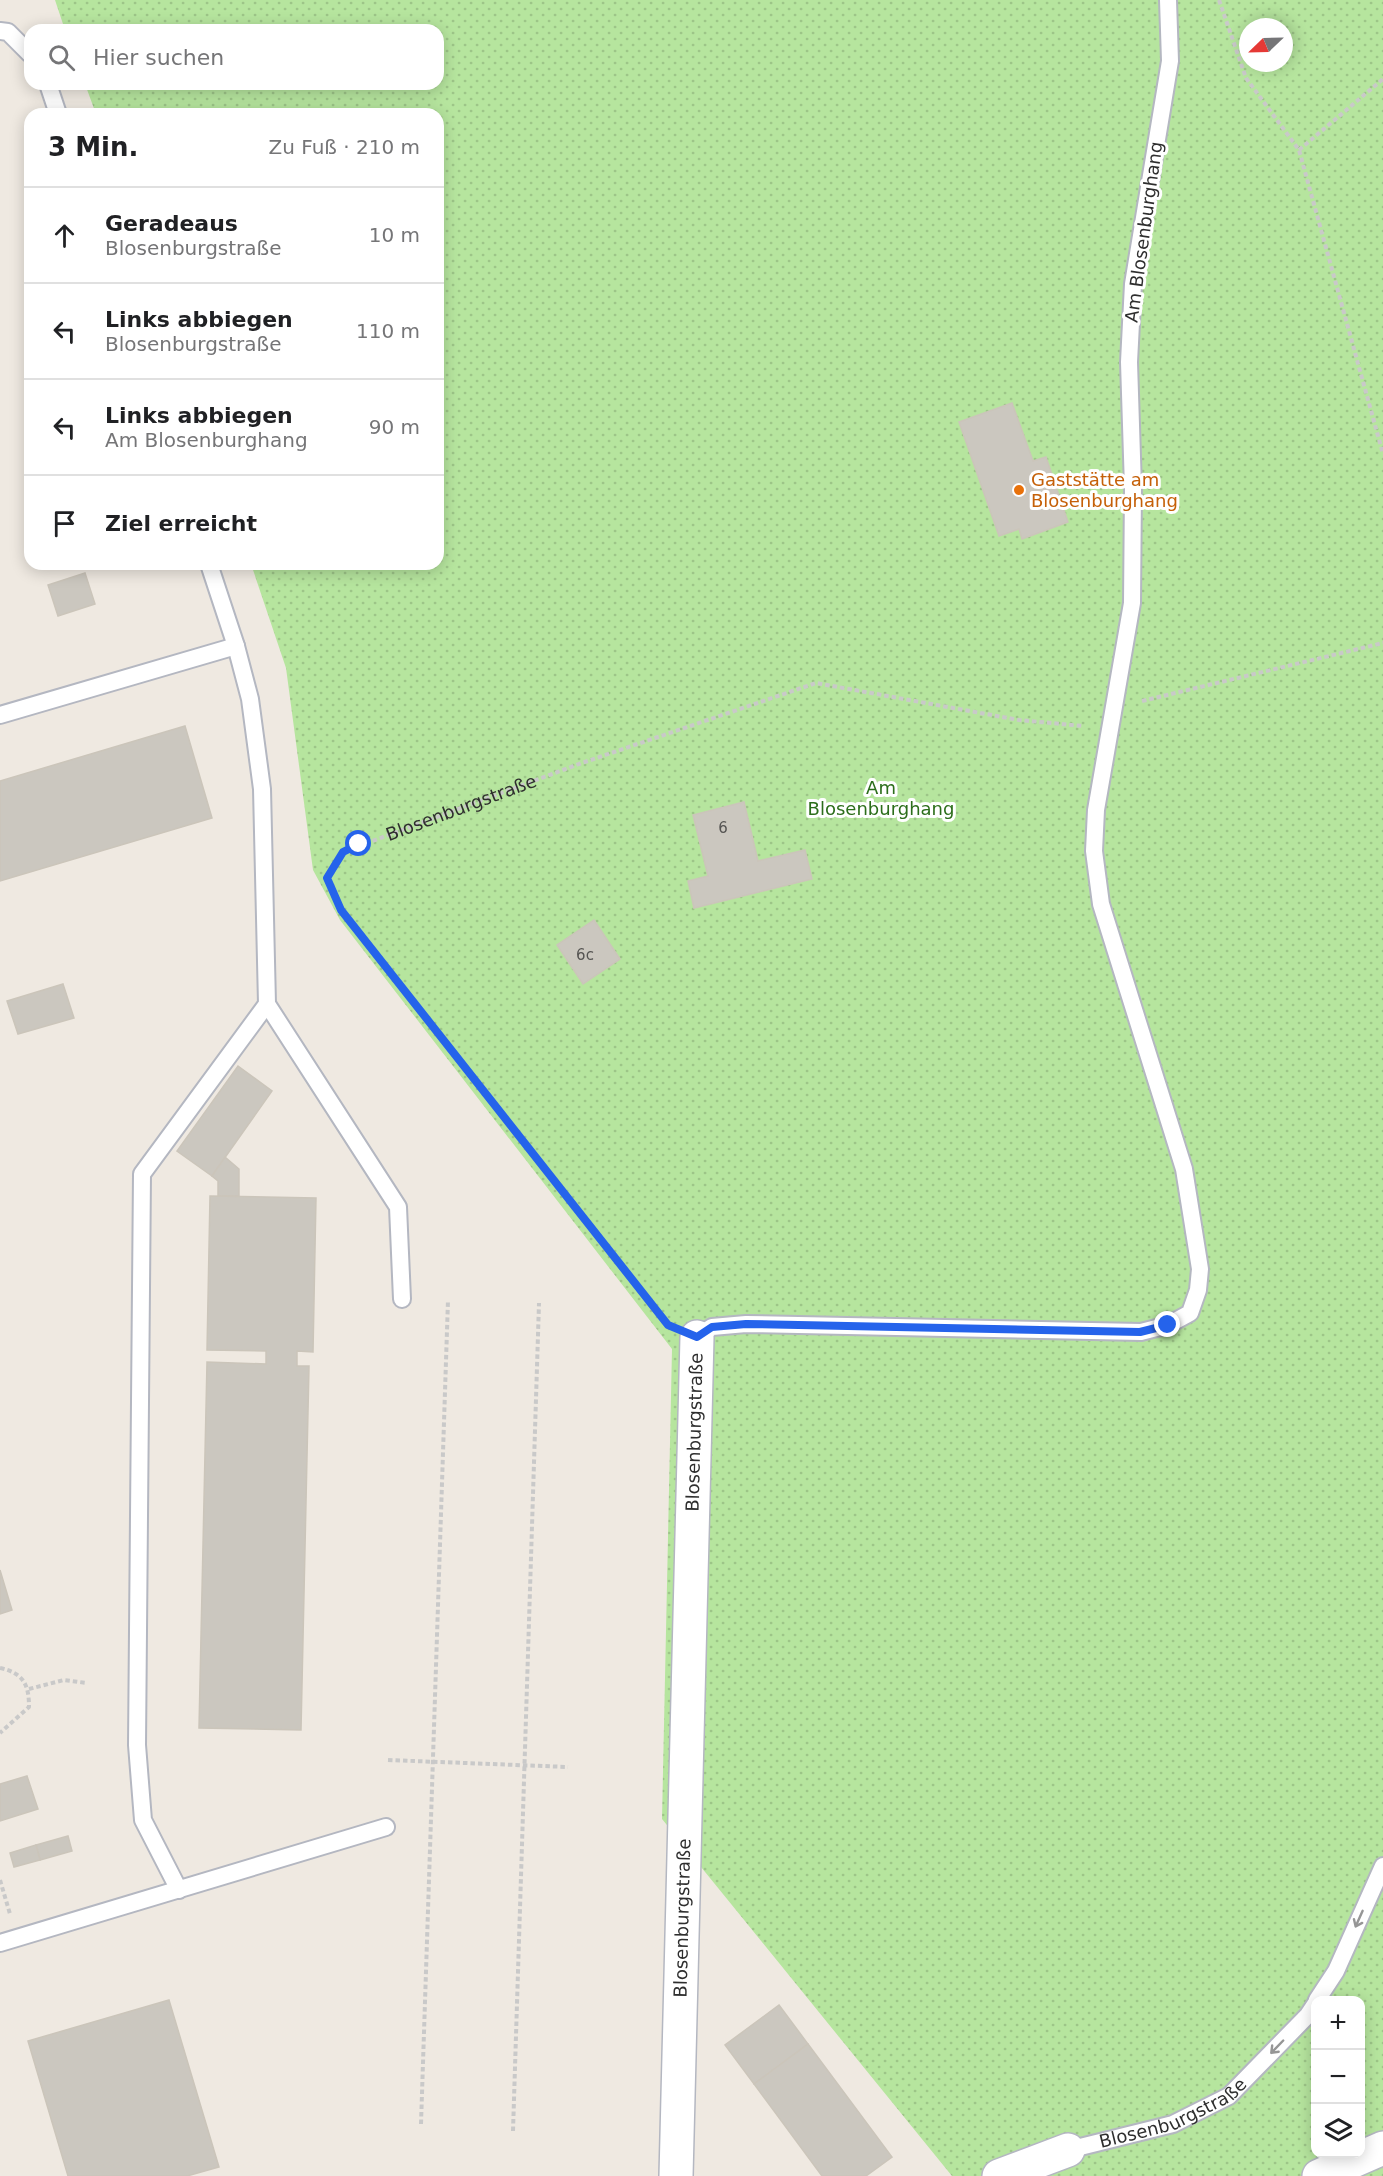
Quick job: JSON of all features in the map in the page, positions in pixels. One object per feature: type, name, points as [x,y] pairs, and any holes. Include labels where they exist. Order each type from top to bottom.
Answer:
[{"type":"street","name":"Blosenburgstraße","points":[[676,2176],[697,1337]]},
{"type":"street","points":[[1319,2176],[1383,2148]]},
{"type":"street","name":"Blosenburgstraße","points":[[999,2176],[1068,2150]]},
{"type":"lane","name":"Am Blosenburghang","points":[[697,1337],[712,1327],[746,1324],[1140,1332],[1168,1325],[1190,1313],[1198,1290],[1200,1269],[1184,1169],[1101,904],[1094,851],[1096,810],[1132,603],[1133,488],[1129,362],[1133,284],[1170,61],[1168,0]]},
{"type":"lane","points":[[0,31],[8,33],[24,48]]},
{"type":"lane","points":[[50,90],[56,108]]},
{"type":"lane","points":[[211,570],[236,646],[250,699],[262,789],[267,1004],[398,1207],[402,1299]]},
{"type":"lane","points":[[0,715],[236,646]]},
{"type":"lane","points":[[179,1890],[143,1820],[138,1745],[142,1174],[267,1004]]},
{"type":"lane","points":[[0,1943],[386,1827]]},
{"type":"lane","name":"Blosenburgstraße","points":[[1320,1996],[1336,1971],[1383,1866]]},
{"type":"lane","name":"Blosenburgstraße","points":[[1068,2150],[1173,2124],[1228,2096],[1311,2010]]},
{"type":"path","points":[[1219,0],[1246,78],[1299,150],[1383,454]]},
{"type":"path","points":[[1299,150],[1383,79]]},
{"type":"path","points":[[1113,708],[1383,643]]},
{"type":"path","name":"Blosenburgstraße","points":[[697,1337],[668,1325],[341,910],[327,878],[343,852],[359,844],[579,764],[816,683],[1019,720],[1090,726]]},
{"type":"path","points":[[421,2124],[448,1300]]},
{"type":"path","points":[[513,2131],[539,1303]]},
{"type":"path","points":[[0,1668],[15,1671],[29,1689],[29,1707],[0,1733]]},
{"type":"path","points":[[29,1689],[64,1680],[87,1683]]},
{"type":"path","points":[[388,1760],[568,1767]]},
{"type":"path","points":[[0,1880],[17,1938]]},
{"type":"green space","name":"Am Blosenburghang","points":[[55,0],[1383,0],[1383,2176],[952,2176],[662,1819],[672,1349],[340,920],[313,870],[286,668],[253,570],[444,570],[444,108],[94,108],[87,90],[444,90],[444,24],[63,24]]},
{"type":"building","points":[[1012,403],[1033,461],[1046,457],[1068,522],[1022,539],[1019,529],[999,536],[959,422]]},
{"type":"building","points":[[85,573],[95,604],[58,616],[48,585]]},
{"type":"building","points":[[185,726],[212,818],[0,881],[0,781]]},
{"type":"building","points":[[744,802],[758,861],[805,850],[812,879],[694,908],[688,881],[708,876],[693,815]]},
{"type":"building","points":[[594,920],[620,959],[583,984],[557,945]]},
{"type":"building","points":[[63,984],[74,1018],[18,1034],[7,1001]]},
{"type":"building","points":[[238,1066],[272,1091],[212,1176],[177,1151]]},
{"type":"building","points":[[225,1157],[239,1169],[239,1196],[218,1196],[218,1181],[212,1176]]},
{"type":"building","points":[[210,1196],[316,1198],[313,1352],[297,1351],[297,1366],[309,1366],[301,1730],[199,1728],[207,1362],[266,1364],[266,1351],[207,1350]]},
{"type":"building","points":[[0,1570],[12,1610],[0,1614]]},
{"type":"building","points":[[27,1776],[38,1809],[0,1821],[0,1784]]},
{"type":"building","points":[[68,1836],[72,1851],[40,1860],[36,1845]]},
{"type":"building","points":[[36,1845],[40,1860],[14,1867],[10,1853]]},
{"type":"building","points":[[169,2000],[219,2167],[187,2176],[68,2176],[28,2041]]},
{"type":"building","points":[[779,2005],[808,2044],[754,2084],[725,2045]]},
{"type":"building","points":[[808,2044],[892,2157],[866,2176],[822,2176],[754,2084]]},
{"type":"place","name":"Gaststätte am Blosenburghang","points":[[1019,490]]},
{"type":"route","points":[[359,844],[343,852],[327,878],[341,910],[668,1325],[697,1337],[712,1327],[746,1324],[1140,1332],[1168,1325]]}]
